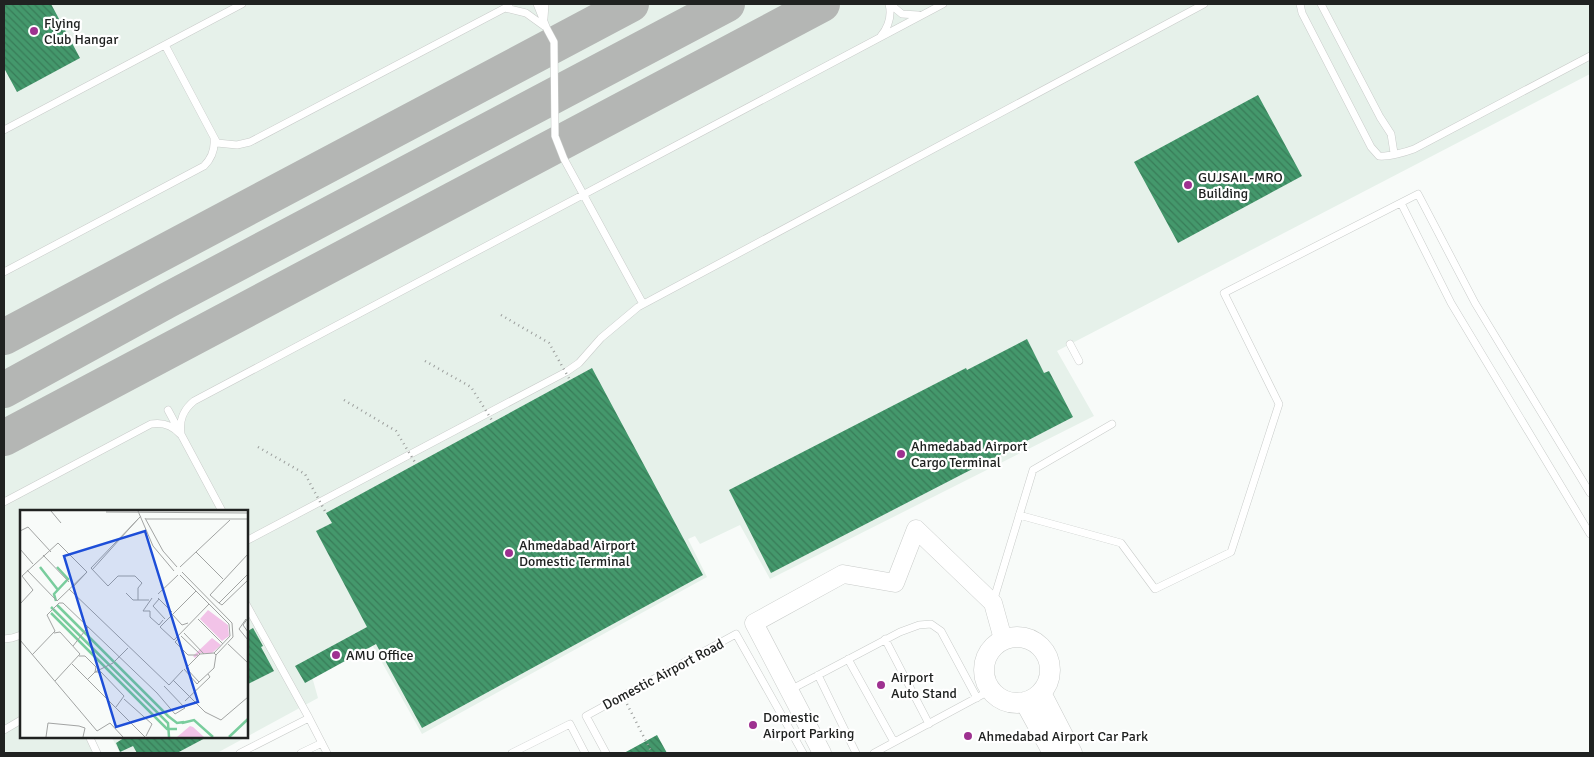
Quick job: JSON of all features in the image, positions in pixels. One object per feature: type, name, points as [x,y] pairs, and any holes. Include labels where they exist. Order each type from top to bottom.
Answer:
[{"type":"main road","points":[[1018,636],[1032,640],[1041,646],[1047,654],[1050,664],[1050,675],[1047,684],[1033,698],[1014,703],[994,695],[984,694],[988,686],[984,676],[984,665],[990,650],[1002,639],[1018,636]]},
{"type":"main road","points":[[1033,698],[1053,753]]},
{"type":"main road","points":[[1033,698],[1072,753]]},
{"type":"street","points":[[822,753],[754,623],[843,574],[895,583],[916,529],[993,603],[1002,639]]},
{"type":"lane","points":[[4,130],[242,4]]},
{"type":"lane","points":[[537,4],[554,42],[555,136],[564,159],[643,304]]},
{"type":"lane","points":[[545,4],[544,14],[547,29]]},
{"type":"lane","points":[[889,4],[902,14],[913,16],[923,14]]},
{"type":"lane","points":[[874,41],[882,35],[887,26],[890,17],[889,4]]},
{"type":"lane","points":[[181,435],[181,418],[186,408],[194,401],[943,4]]},
{"type":"lane","points":[[248,540],[566,372],[579,363],[601,338],[643,304],[1204,4]]},
{"type":"lane","points":[[1300,4],[1302,13],[1371,147],[1379,156],[1402,153],[1414,149],[1590,56]]},
{"type":"lane","points":[[1321,4],[1380,117],[1391,134],[1394,153]]},
{"type":"lane","points":[[165,45],[214,139],[217,143],[236,146],[250,142],[509,5],[526,13],[547,29]]},
{"type":"lane","points":[[4,272],[204,166],[212,156],[215,147],[214,139]]},
{"type":"lane","points":[[1019,515],[1121,542],[1155,589],[1231,552],[1279,404],[1224,293],[1418,194],[1475,302],[1590,492]]},
{"type":"lane","points":[[1401,202],[1451,303],[1590,534]]},
{"type":"lane","points":[[1070,344],[1079,361]]},
{"type":"lane","points":[[168,410],[220,509]]},
{"type":"lane","points":[[4,502],[151,424],[161,423],[170,426],[181,435]]},
{"type":"lane","points":[[993,603],[1033,470],[1112,424]]},
{"type":"lane","points":[[248,608],[327,753]]},
{"type":"lane","points":[[789,690],[900,632],[919,625],[931,624],[941,631],[984,694],[874,753]]},
{"type":"lane","name":"Domestic Airport Road","points":[[606,753],[586,716],[736,634],[803,753]]},
{"type":"lane","points":[[4,639],[20,635]]},
{"type":"lane","points":[[885,639],[929,724]]},
{"type":"lane","points":[[848,659],[894,742]]},
{"type":"lane","points":[[818,675],[856,753]]},
{"type":"lane","points":[[240,753],[309,718]]},
{"type":"lane","points":[[4,730],[20,721]]},
{"type":"lane","points":[[512,753],[570,724],[586,753]]},
{"type":"lane","points":[[90,737],[98,753]]},
{"type":"lane","points":[[301,753],[322,743]]},
{"type":"path","points":[[501,316],[549,343],[570,380]]},
{"type":"path","points":[[425,362],[471,387],[493,422]]},
{"type":"path","points":[[344,400],[396,431],[416,464]]},
{"type":"path","points":[[258,447],[305,474],[326,513]]},
{"type":"path","points":[[622,696],[652,753]]},
{"type":"shaded area","points":[[4,4],[1590,4],[1590,74],[1057,351],[1094,416],[770,579],[740,525],[700,544],[695,536],[688,539],[707,577],[422,734],[370,641],[311,673],[318,698],[248,736],[248,510],[20,510],[20,737],[99,737],[89,742],[94,753],[4,753]]},
{"type":"shaded area","points":[[112,737],[246,737],[217,753],[120,753]]},
{"type":"building","name":"Flying Club Hangar","points":[[4,4],[51,4],[80,58],[17,92],[4,68]]},
{"type":"building","points":[[1258,95],[1302,176],[1178,243],[1134,162]]},
{"type":"building","name":"Ahmedabad Airport Cargo Terminal","points":[[1027,339],[1044,373],[1049,371],[1073,417],[771,573],[729,490],[966,368],[967,370]]},
{"type":"building","name":"Ahmedabad Airport Domestic Terminal","points":[[592,368],[703,575],[422,728],[376,644],[305,683],[295,666],[367,627],[316,531],[332,523],[326,513]]},
{"type":"building","points":[[253,628],[274,671],[248,684],[248,631]]},
{"type":"building","points":[[657,735],[667,753],[624,753]]},
{"type":"building","points":[[125,737],[207,737],[177,753],[137,753],[133,746],[120,752],[116,743]]},
{"type":"taxiway","points":[[4,337],[631,4]]},
{"type":"taxiway","points":[[4,390],[168,300],[727,4]]},
{"type":"taxiway","points":[[4,438],[822,4]]},
{"type":"place","name":"Flying Club Hangar","points":[[34,31]]},
{"type":"place","name":"GUJSAIL-MRO Building","points":[[1188,185]]},
{"type":"place","name":"Ahmedabad Airport Cargo Terminal","points":[[901,454]]},
{"type":"place","name":"Ahmedabad Airport Domestic Terminal","points":[[509,553]]},
{"type":"place","name":"AMU Office","points":[[336,655]]},
{"type":"place","name":"Airport Auto Stand","points":[[881,685]]},
{"type":"place","name":"Domestic Airport Parking","points":[[753,725]]},
{"type":"place","name":"Ahmedabad Airport Car Park","points":[[968,736]]}]
